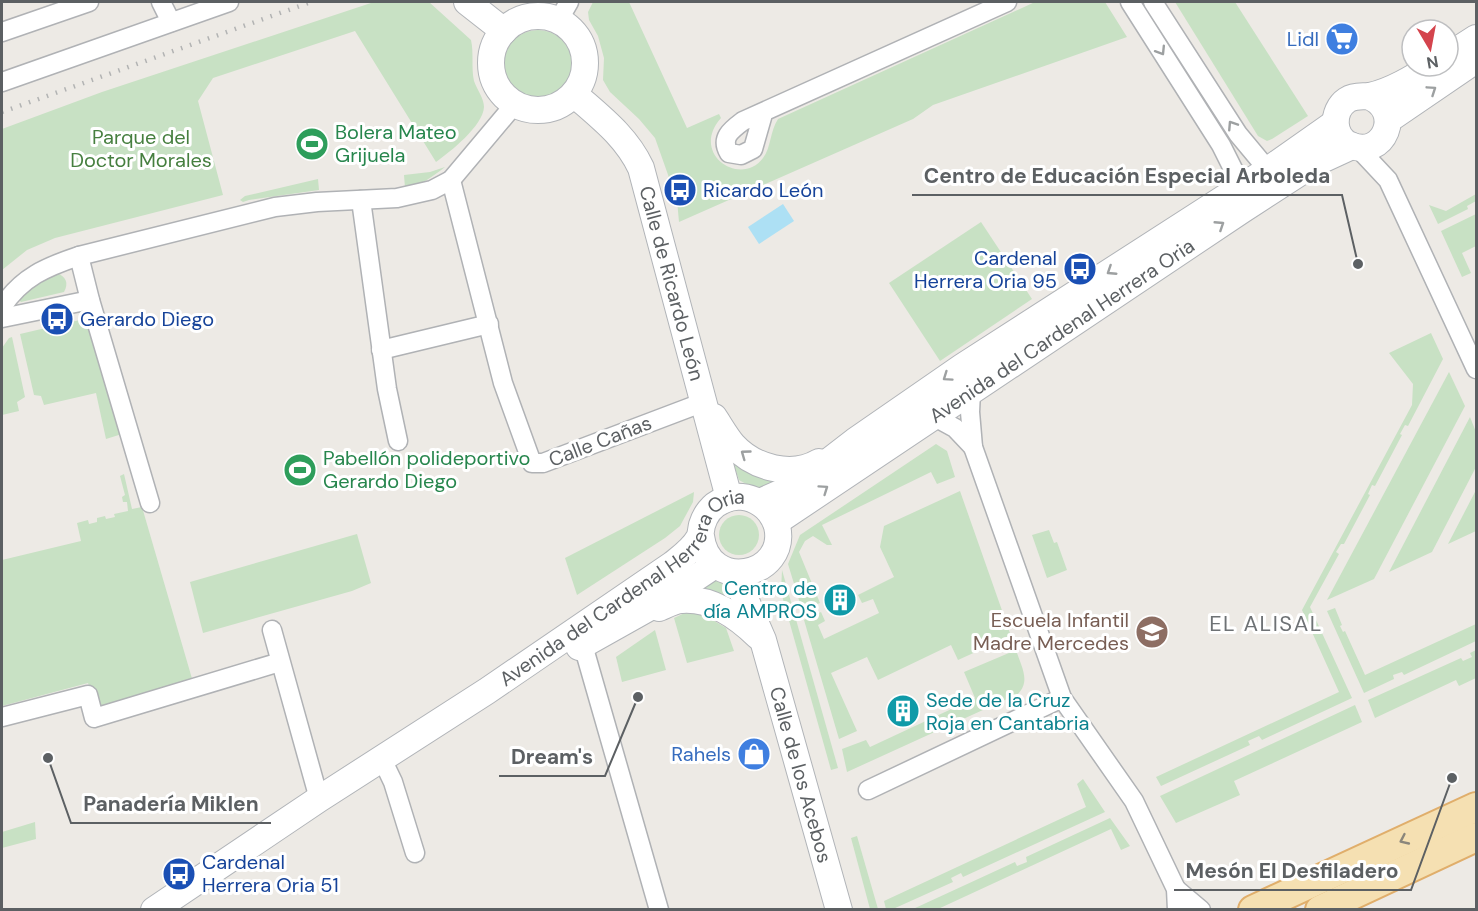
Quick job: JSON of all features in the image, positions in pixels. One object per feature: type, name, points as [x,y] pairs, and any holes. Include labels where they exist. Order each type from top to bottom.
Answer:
[{"type":"main road","points":[[470,4],[504,31]]},
{"type":"main road","points":[[563,11],[568,27],[582,47],[585,59],[581,83],[564,103],[551,108],[537,110],[514,105],[501,93],[494,81],[491,68],[494,48],[504,31],[513,23],[524,18],[546,17],[563,11]]},
{"type":"main road","points":[[1460,48],[1476,38]]},
{"type":"main road","name":"Avenida del Cardenal Herrera Oria","points":[[768,512],[933,416],[1313,164],[1355,147],[1368,147],[1376,144],[1385,128],[1476,60]]},
{"type":"main road","name":"Avenida del Cardenal Herrera Oria","points":[[768,512],[798,485],[855,441],[962,367],[1268,170],[1335,123],[1337,112],[1345,102],[1356,96],[1368,96],[1412,78]]},
{"type":"main road","name":"Calle de Ricardo León","points":[[574,94],[615,128],[635,154],[641,168],[729,498]]},
{"type":"main road","points":[[1368,96],[1378,101],[1385,109],[1385,128]]},
{"type":"main road","points":[[1335,123],[1340,138],[1355,147]]},
{"type":"main road","name":"Avenida del Cardenal Herrera Oria","points":[[704,402],[733,445],[750,459],[768,466],[799,470],[816,464],[855,441]]},
{"type":"main road","name":"Avenida del Cardenal Herrera Oria","points":[[154,909],[319,799],[487,692],[673,564],[689,551],[701,536],[701,527],[709,511],[716,504],[729,498],[747,497],[768,512],[778,530],[774,553],[764,564],[750,572],[724,569],[583,645],[487,692]]},
{"type":"main road","points":[[701,536],[705,552],[724,569]]},
{"type":"main road","name":"Calle de los Acebos","points":[[763,640],[764,564]]},
{"type":"main road","name":"Calle de los Acebos","points":[[724,569],[763,640],[839,909]]},
{"type":"main road","name":"Avenida del Cardenal Herrera Oria","points":[[634,617],[681,600],[705,603],[725,610],[738,618],[763,640]]},
{"type":"main road","points":[[1253,909],[1476,807]]},
{"type":"main road","points":[[1320,909],[1476,837]]},
{"type":"street","points":[[2,32],[89,2]]},
{"type":"street","points":[[161,2],[171,22]]},
{"type":"street","points":[[2,82],[228,2]]},
{"type":"street","points":[[763,114],[1007,2]]},
{"type":"street","points":[[1130,2],[1221,145],[1242,187]]},
{"type":"street","points":[[1153,2],[1238,134],[1268,170]]},
{"type":"street","points":[[2,307],[16,289],[31,276],[48,266],[79,256],[275,207],[317,202],[361,201],[416,195],[432,190],[451,180],[514,105]]},
{"type":"street","points":[[1385,128],[1388,180]]},
{"type":"street","points":[[1355,147],[1388,180],[1476,369]]},
{"type":"street","name":"Calle Cañas","points":[[451,180],[503,382],[532,463],[543,464],[704,402]]},
{"type":"street","points":[[361,201],[387,389],[398,441]]},
{"type":"street","points":[[79,256],[150,503]]},
{"type":"street","points":[[2,318],[90,300]]},
{"type":"street","points":[[381,350],[489,324]]},
{"type":"street","points":[[971,391],[973,447],[1062,698],[1134,801],[1176,889],[1177,909]]},
{"type":"street","points":[[933,416],[955,428],[973,447]]},
{"type":"street","points":[[272,630],[319,799]]},
{"type":"street","points":[[583,645],[659,909]]},
{"type":"street","points":[[2,717],[88,695],[94,718],[280,662]]},
{"type":"street","points":[[868,790],[1062,698]]},
{"type":"street","points":[[382,759],[393,782],[415,853]]},
{"type":"street","points":[[1176,889],[1201,909]]},
{"type":"green space","name":"Parque del Doctor Morales","points":[[374,2],[429,2],[471,40],[474,81],[484,104],[482,114],[465,138],[436,162],[355,31],[213,78],[198,101],[223,195],[55,238],[27,250],[2,270],[2,129],[102,92]]},
{"type":"green space","points":[[593,2],[629,2],[687,128],[719,114],[721,118],[713,131],[711,144],[714,154],[722,163],[732,168],[743,169],[754,166],[763,158],[778,119],[1035,2],[1105,2],[1127,37],[933,105],[913,119],[679,222],[677,200],[685,198],[682,183],[672,186],[655,138],[639,119],[610,92],[603,80],[604,58],[598,36],[589,20],[588,12]]},
{"type":"green space","points":[[1137,2],[1142,2],[1228,130],[1225,132]]},
{"type":"green space","points":[[1175,2],[1235,2],[1308,116],[1267,141],[1258,136]]},
{"type":"green space","points":[[531,30],[545,30],[557,35],[567,45],[572,64],[567,83],[557,93],[545,98],[531,98],[519,93],[509,83],[504,71],[504,57],[509,45],[519,35]]},
{"type":"green space","points":[[445,167],[422,183],[405,188],[404,175],[430,172]]},
{"type":"green space","points":[[318,179],[319,190],[243,202],[240,200],[245,196]]},
{"type":"green space","points":[[1476,194],[1476,201],[1467,206],[1468,209],[1438,224],[1429,205],[1446,211]]},
{"type":"green space","points":[[1476,214],[1476,246],[1462,253],[1471,273],[1462,277],[1441,231]]},
{"type":"green space","points":[[981,222],[1032,299],[940,361],[889,283]]},
{"type":"green space","points":[[56,273],[66,280],[64,292],[21,302],[19,300],[29,289]]},
{"type":"green space","points":[[84,319],[89,323],[122,434],[106,439],[96,393],[44,405],[41,396],[34,395],[20,334]]},
{"type":"green space","points":[[1431,333],[1443,359],[1408,426],[1405,425],[1400,434],[1402,435],[1375,486],[1372,485],[1368,494],[1370,495],[1344,544],[1341,544],[1336,552],[1339,554],[1310,607],[1352,698],[1262,740],[1259,736],[1248,741],[1250,745],[1161,786],[1156,777],[1339,692],[1302,610],[1412,405],[1413,384],[1389,353]]},
{"type":"green space","points":[[12,337],[25,397],[17,402],[19,411],[2,415],[2,348]]},
{"type":"green space","points":[[1449,372],[1465,406],[1374,579],[1327,600]]},
{"type":"green space","points":[[1470,417],[1476,432],[1476,467],[1432,552],[1389,572]]},
{"type":"green space","points":[[936,444],[947,451],[955,477],[937,484],[931,472],[822,525],[832,545],[827,545],[813,536],[805,541],[799,552],[820,603],[802,610],[788,564],[800,535]]},
{"type":"green space","points":[[730,454],[797,480],[755,489],[739,480]]},
{"type":"green space","points":[[124,474],[132,509],[142,507],[193,682],[97,708],[88,683],[2,706],[2,560],[81,541],[77,523],[88,520],[89,524],[97,522],[97,518],[115,517],[114,514],[128,511],[127,502],[123,502],[122,497],[125,495],[120,476]]},
{"type":"green space","points":[[1476,490],[1476,531],[1448,544]]},
{"type":"green space","points":[[960,491],[1011,636],[958,660],[951,645],[878,680],[867,657],[831,673],[857,731],[839,739],[804,620],[821,612],[825,621],[818,625],[824,639],[879,613],[873,599],[862,603],[858,595],[894,577],[880,547],[884,526]]},
{"type":"green space","points":[[694,492],[693,502],[680,526],[577,595],[565,558]]},
{"type":"green space","points":[[739,515],[753,521],[759,535],[753,549],[739,555],[725,549],[719,535],[725,521]]},
{"type":"green space","points":[[1049,530],[1054,543],[1057,542],[1067,570],[1047,578],[1032,535]]},
{"type":"green space","points":[[357,534],[371,583],[352,591],[203,633],[190,582]]},
{"type":"green space","points":[[782,570],[838,768],[831,770],[781,592]]},
{"type":"green space","points":[[712,578],[725,586],[732,609],[695,594]]},
{"type":"green space","points":[[1335,608],[1342,625],[1340,626],[1343,632],[1345,631],[1365,675],[1476,624],[1476,641],[1404,675],[1402,672],[1393,675],[1394,679],[1364,693],[1327,611]]},
{"type":"green space","points":[[689,611],[701,613],[726,628],[734,651],[687,663],[674,618]]},
{"type":"green space","points":[[655,630],[666,670],[622,682],[616,657]]},
{"type":"green space","points":[[1016,650],[1024,679],[1022,689],[1018,694],[847,772],[842,749],[866,740],[870,747],[975,698],[964,672]]},
{"type":"green space","points":[[1476,650],[1476,678],[1459,686],[1456,680],[1375,718],[1368,700],[1461,658],[1463,661],[1472,657],[1470,653]]},
{"type":"green space","points":[[1355,705],[1362,722],[1234,781],[1240,795],[1176,823],[1160,796]]},
{"type":"green space","points":[[1083,779],[1105,812],[963,877],[961,873],[951,878],[953,882],[893,909],[886,909],[884,901],[1086,807],[1077,784]]},
{"type":"green space","points":[[1110,818],[1130,846],[1121,850],[1111,829],[938,909],[913,909],[1015,862],[1017,866],[1027,862],[1026,857]]},
{"type":"green space","points":[[35,822],[36,839],[2,848],[2,832]]},
{"type":"green space","points":[[857,836],[878,909],[870,909],[851,838]]},
{"type":"water","points":[[783,204],[794,221],[759,244],[748,227]]},
{"type":"railway","points":[[2,112],[311,2]]},
{"type":"place","name":"Lidl","points":[[1342,39]]},
{"type":"place","name":"Bolera Mateo Grijuela","points":[[312,144]]},
{"type":"place","name":"Ricardo León","points":[[680,190]]},
{"type":"place","name":"Centro de Educación Especial Arboleda","points":[[1358,264]]},
{"type":"place","name":"Cardenal Herrera Oria 95","points":[[1080,269]]},
{"type":"place","name":"Gerardo Diego","points":[[57,319]]},
{"type":"place","name":"Pabellón polideportivo Gerardo Diego","points":[[300,470]]},
{"type":"place","name":"Centro de día AMPROS","points":[[840,600]]},
{"type":"place","name":"Escuela Infantil Madre Mercedes","points":[[1152,632]]},
{"type":"place","name":"Dream's","points":[[638,697]]},
{"type":"place","name":"Sede de la Cruz Roja en Cantabria","points":[[903,711]]},
{"type":"place","name":"Rahels","points":[[754,754]]},
{"type":"place","name":"Panadería Miklen","points":[[48,758]]},
{"type":"place","name":"Mesón El Desfiladero","points":[[1452,778]]},
{"type":"place","name":"Cardenal Herrera Oria 51","points":[[179,874]]},
{"type":"district","name":"EL ALISAL","points":[[1266,623]]}]
